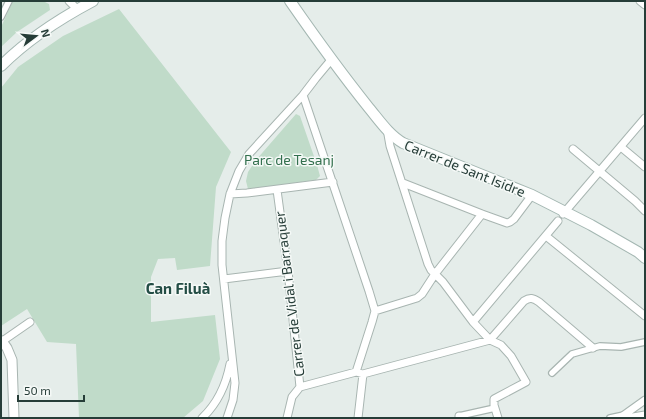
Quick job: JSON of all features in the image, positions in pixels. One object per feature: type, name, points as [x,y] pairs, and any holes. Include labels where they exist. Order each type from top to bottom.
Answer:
[{"type":"main road","points":[[1,66],[39,33],[55,22],[93,1]]},
{"type":"main road","name":"Carrer de Sant Isidre","points":[[290,1],[352,88],[396,139],[532,195],[561,217],[603,232],[645,258]]},
{"type":"street","points":[[1,17],[9,1]]},
{"type":"street","points":[[69,1],[77,9]]},
{"type":"street","points":[[640,1],[645,5]]},
{"type":"street","points":[[227,418],[233,400],[235,383],[222,265],[222,241],[230,194],[239,171],[249,154],[303,95],[331,60]]},
{"type":"street","points":[[303,95],[370,291],[375,311],[359,373],[358,418]]},
{"type":"street","points":[[473,322],[645,118]]},
{"type":"street","points":[[386,129],[402,184],[431,270],[443,282],[473,322],[490,340],[501,345],[511,356],[526,382],[494,399],[498,418]]},
{"type":"street","points":[[621,146],[645,167]]},
{"type":"street","points":[[573,149],[645,211]]},
{"type":"street","points":[[230,194],[277,190],[332,182]]},
{"type":"street","points":[[402,184],[507,223],[514,219],[532,195]]},
{"type":"street","name":"Carrer de Vidal i Barraquer","points":[[277,190],[288,271],[300,388],[292,397],[288,418]]},
{"type":"street","points":[[375,311],[417,298],[422,294],[435,274],[482,214]]},
{"type":"street","points":[[546,236],[645,316]]},
{"type":"street","points":[[224,279],[288,271]]},
{"type":"street","points":[[300,388],[490,340],[524,301],[529,298],[533,298],[539,302],[593,348]]},
{"type":"street","points":[[14,418],[12,360],[2,341],[30,322]]},
{"type":"street","points":[[552,373],[572,354],[600,346],[621,347],[645,342]]},
{"type":"street","points":[[202,418],[208,413],[220,396],[232,358]]},
{"type":"street","points":[[625,417],[645,400]]},
{"type":"street","points":[[459,417],[495,408]]},
{"type":"street","points":[[610,418],[645,415]]},
{"type":"green space","points":[[13,1],[43,1],[49,4],[50,10],[17,32],[1,47],[1,27]]},
{"type":"green space","points":[[119,9],[231,152],[216,187],[210,266],[177,270],[175,258],[158,259],[151,277],[151,322],[215,315],[220,359],[203,401],[183,418],[79,418],[76,344],[47,342],[27,309],[1,326],[1,88],[18,67],[63,36]]},
{"type":"green space","name":"Parc de Tesanj","points":[[296,114],[300,116],[320,176],[316,180],[248,189],[246,181],[248,172],[256,160]]},
{"type":"district","name":"Can Filuà","points":[[178,288]]}]
